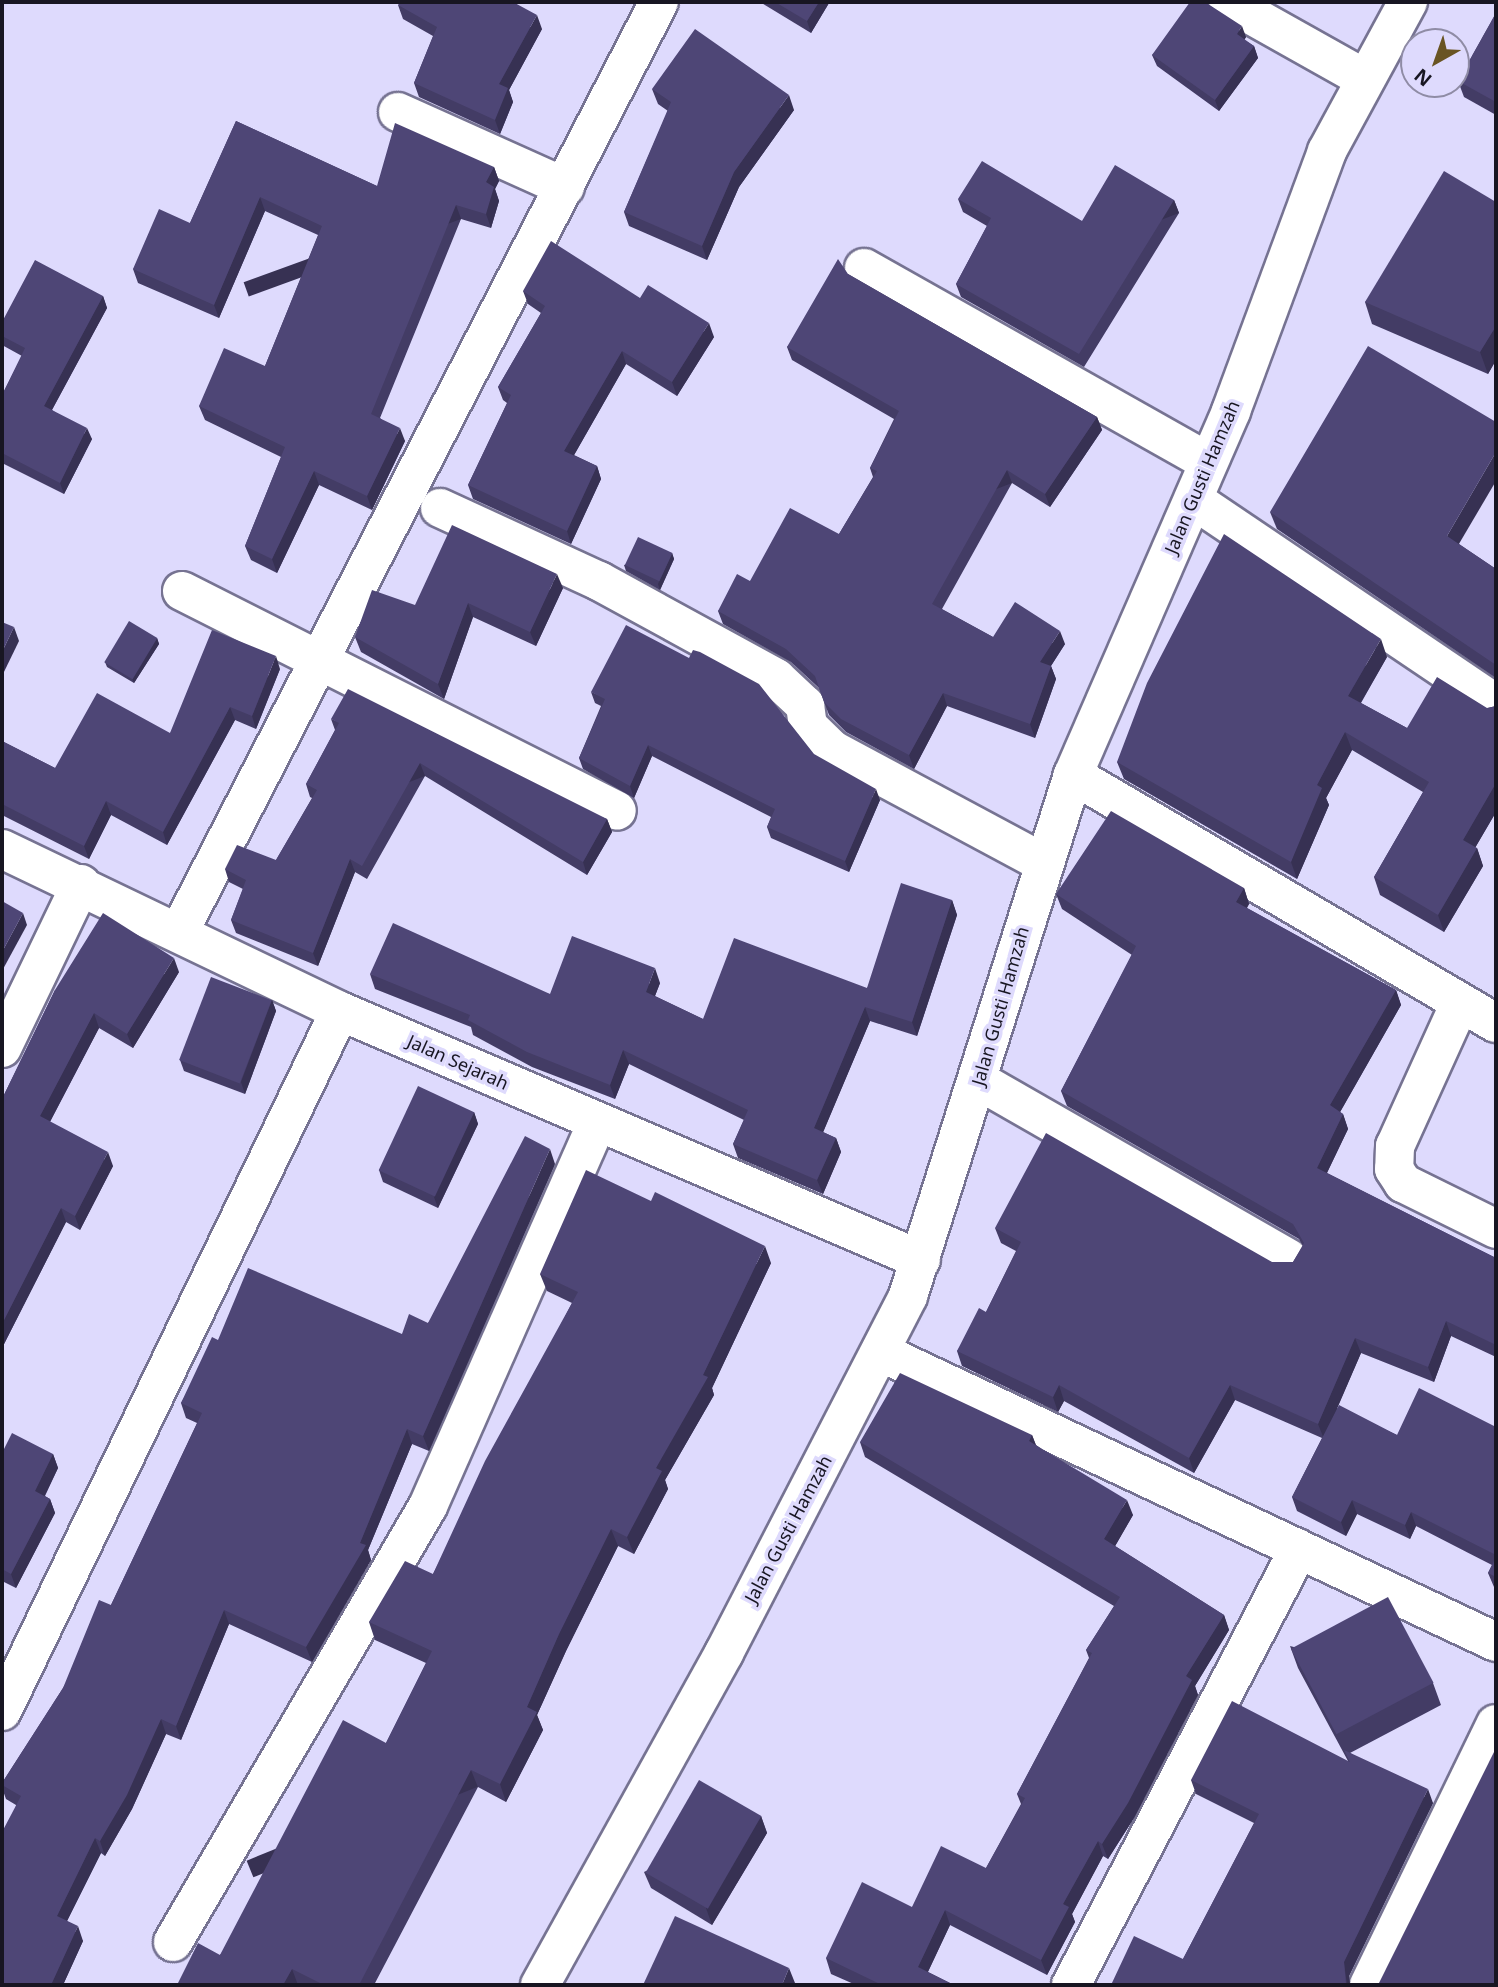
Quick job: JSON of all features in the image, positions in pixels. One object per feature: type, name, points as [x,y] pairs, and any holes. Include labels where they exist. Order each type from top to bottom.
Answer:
[{"type":"street","points":[[180,930],[659,2]]},
{"type":"street","points":[[1228,2],[1365,79]]},
{"type":"street","name":"Jalan Gusti Hamzah","points":[[540,1985],[724,1653],[880,1352],[921,1260],[979,1081],[1042,862],[1073,775],[1194,500],[1207,461],[1274,305],[1327,150],[1408,2]]},
{"type":"street","points":[[398,112],[565,187]]},
{"type":"street","points":[[864,268],[1207,461]]},
{"type":"street","points":[[1194,500],[1496,704]]},
{"type":"street","points":[[440,508],[609,586],[776,678],[805,705],[808,726],[833,750],[1042,862]]},
{"type":"street","points":[[183,591],[320,658],[617,811]]},
{"type":"street","points":[[1073,775],[1496,1023]]},
{"type":"street","name":"Jalan Sejarah","points":[[2,849],[180,930],[340,1011],[921,1260]]},
{"type":"street","points":[[2,1048],[81,884]]},
{"type":"street","points":[[1460,1003],[1395,1146],[1394,1169],[1403,1183],[1496,1229]]},
{"type":"street","points":[[2,1711],[340,1011]]},
{"type":"street","points":[[979,1081],[1288,1258]]},
{"type":"street","points":[[173,1942],[428,1506],[597,1123]]},
{"type":"street","points":[[880,1352],[1496,1642]]},
{"type":"street","points":[[1071,1985],[1299,1549]]},
{"type":"street","points":[[1369,1985],[1496,1724]]},
{"type":"building","points":[[400,2],[513,2],[537,15],[499,84],[508,88],[495,120],[414,83],[437,27],[398,5]]},
{"type":"building","points":[[775,2],[819,2],[807,21]]},
{"type":"building","points":[[1190,2],[1205,2],[1242,26],[1237,34],[1254,46],[1215,100],[1152,55]]},
{"type":"building","points":[[1496,13],[1496,102],[1470,88],[1470,60]]},
{"type":"building","points":[[695,29],[789,95],[734,172],[702,246],[624,212],[671,102],[652,89]]},
{"type":"building","points":[[236,121],[377,186],[395,123],[494,167],[486,182],[494,187],[486,214],[456,205],[371,414],[400,428],[367,496],[314,471],[272,559],[245,546],[285,447],[199,406],[224,348],[265,366],[322,226],[260,197],[214,305],[133,269],[159,209],[190,223]]},
{"type":"building","points":[[982,161],[1082,221],[1115,165],[1174,200],[1079,354],[956,284],[991,218],[958,199]]},
{"type":"building","points":[[1444,171],[1496,202],[1496,326],[1480,352],[1365,302]]},
{"type":"building","points":[[551,241],[640,298],[648,285],[709,323],[672,382],[622,351],[564,451],[597,466],[567,531],[468,485],[511,395],[498,387],[545,306],[523,291]]},
{"type":"building","points":[[838,259],[848,274],[1097,417],[1045,494],[1007,470],[932,604],[993,637],[1015,602],[1060,631],[1040,662],[1051,666],[1030,724],[943,693],[909,755],[841,719],[824,702],[815,676],[786,649],[718,611],[737,574],[750,581],[790,508],[839,534],[877,471],[870,468],[899,411],[787,347]]},
{"type":"building","points":[[35,260],[103,296],[44,406],[87,428],[60,483],[2,453],[2,395],[25,348],[2,336],[2,322]]},
{"type":"building","points":[[1368,346],[1496,422],[1496,452],[1447,536],[1496,569],[1496,665],[1270,512]]},
{"type":"building","points":[[452,525],[557,574],[530,632],[468,603],[438,684],[355,637],[372,590],[415,605]]},
{"type":"building","points":[[1224,534],[1381,639],[1348,696],[1407,728],[1437,677],[1487,708],[1496,706],[1496,783],[1463,840],[1477,848],[1438,915],[1374,877],[1429,782],[1345,732],[1317,785],[1322,788],[1291,862],[1117,762],[1147,683]]},
{"type":"building","points":[[638,537],[672,553],[659,581],[625,565]]},
{"type":"building","points":[[129,621],[157,638],[133,679],[104,662]]},
{"type":"building","points":[[2,622],[14,627],[2,652]]},
{"type":"building","points":[[626,625],[689,658],[693,650],[700,652],[759,684],[814,754],[876,789],[845,861],[767,827],[775,809],[648,745],[630,786],[579,758],[605,699],[591,692]]},
{"type":"building","points":[[212,630],[276,656],[252,716],[230,707],[163,832],[106,801],[84,846],[2,804],[2,741],[55,768],[97,693],[170,733]]},
{"type":"building","points":[[348,689],[607,819],[583,862],[420,763],[362,866],[350,859],[313,953],[231,920],[246,880],[225,869],[237,845],[276,860],[317,790],[306,784],[339,723],[331,719]]},
{"type":"building","points":[[1111,811],[1244,888],[1236,902],[1396,990],[1330,1105],[1343,1114],[1317,1168],[1496,1258],[1496,1345],[1446,1321],[1428,1367],[1355,1338],[1318,1424],[1230,1385],[1189,1458],[1059,1385],[1053,1397],[957,1351],[979,1308],[986,1312],[1021,1242],[995,1228],[1046,1133],[1272,1262],[1293,1262],[1304,1243],[1293,1224],[1061,1091],[1136,946],[1056,894]]},
{"type":"building","points":[[901,883],[952,900],[912,1022],[865,1007],[814,1128],[836,1138],[817,1180],[733,1144],[748,1110],[623,1050],[610,1085],[527,1052],[468,1020],[470,1015],[370,974],[393,923],[550,994],[572,936],[655,968],[646,992],[703,1019],[734,938],[867,988]]},
{"type":"building","points":[[2,901],[23,913],[2,952]]},
{"type":"building","points":[[103,913],[174,958],[127,1034],[94,1013],[40,1116],[108,1152],[75,1216],[61,1208],[2,1324],[2,1099],[55,990]]},
{"type":"building","points":[[211,977],[272,1000],[240,1083],[179,1060]]},
{"type":"building","points":[[418,1086],[474,1112],[435,1196],[379,1170]]},
{"type":"building","points":[[525,1136],[550,1149],[423,1436],[407,1429],[360,1543],[366,1545],[306,1647],[224,1610],[176,1726],[161,1719],[127,1795],[100,1841],[95,1838],[57,1916],[78,1926],[51,1985],[2,1985],[2,1832],[21,1796],[2,1783],[63,1688],[99,1600],[111,1605],[202,1413],[181,1403],[212,1337],[218,1340],[248,1268],[402,1334],[409,1314],[428,1323]]},
{"type":"building","points":[[586,1170],[651,1201],[655,1192],[765,1246],[703,1375],[708,1377],[656,1468],[662,1471],[627,1537],[611,1529],[559,1634],[527,1707],[537,1712],[500,1784],[471,1770],[359,1985],[324,1985],[292,1969],[283,1985],[177,1985],[198,1943],[220,1955],[343,1720],[386,1743],[432,1651],[369,1622],[405,1561],[433,1574],[485,1461],[578,1292],[540,1274]]},
{"type":"building","points":[[900,1373],[1032,1435],[1029,1441],[1127,1500],[1104,1539],[1224,1615],[1186,1676],[1192,1680],[1128,1803],[1102,1844],[1098,1841],[1063,1904],[1069,1907],[1041,1960],[945,1910],[918,1967],[954,1985],[882,1985],[826,1958],[862,1882],[912,1907],[941,1846],[986,1868],[1025,1798],[1017,1794],[1092,1653],[1086,1650],[1120,1597],[860,1442]]},
{"type":"building","points":[[1419,1388],[1496,1427],[1496,1555],[1411,1512],[1405,1525],[1352,1500],[1341,1522],[1292,1497],[1339,1405],[1397,1435]]},
{"type":"building","points":[[12,1433],[53,1454],[35,1491],[50,1499],[11,1574],[2,1569],[2,1453]]},
{"type":"building","points":[[1496,1557],[1496,1577],[1488,1573]]},
{"type":"building","points":[[1388,1597],[1434,1683],[1336,1734],[1291,1649]]},
{"type":"building","points":[[1232,1701],[1350,1762],[1344,1750],[1428,1789],[1344,1962],[1348,1985],[1111,1985],[1134,1936],[1183,1959],[1259,1814],[1191,1780]]},
{"type":"building","points":[[1496,1748],[1496,1985],[1378,1985]]},
{"type":"building","points":[[699,1780],[761,1816],[708,1909],[646,1873]]},
{"type":"building","points":[[675,1916],[789,1968],[782,1985],[643,1985]]}]
